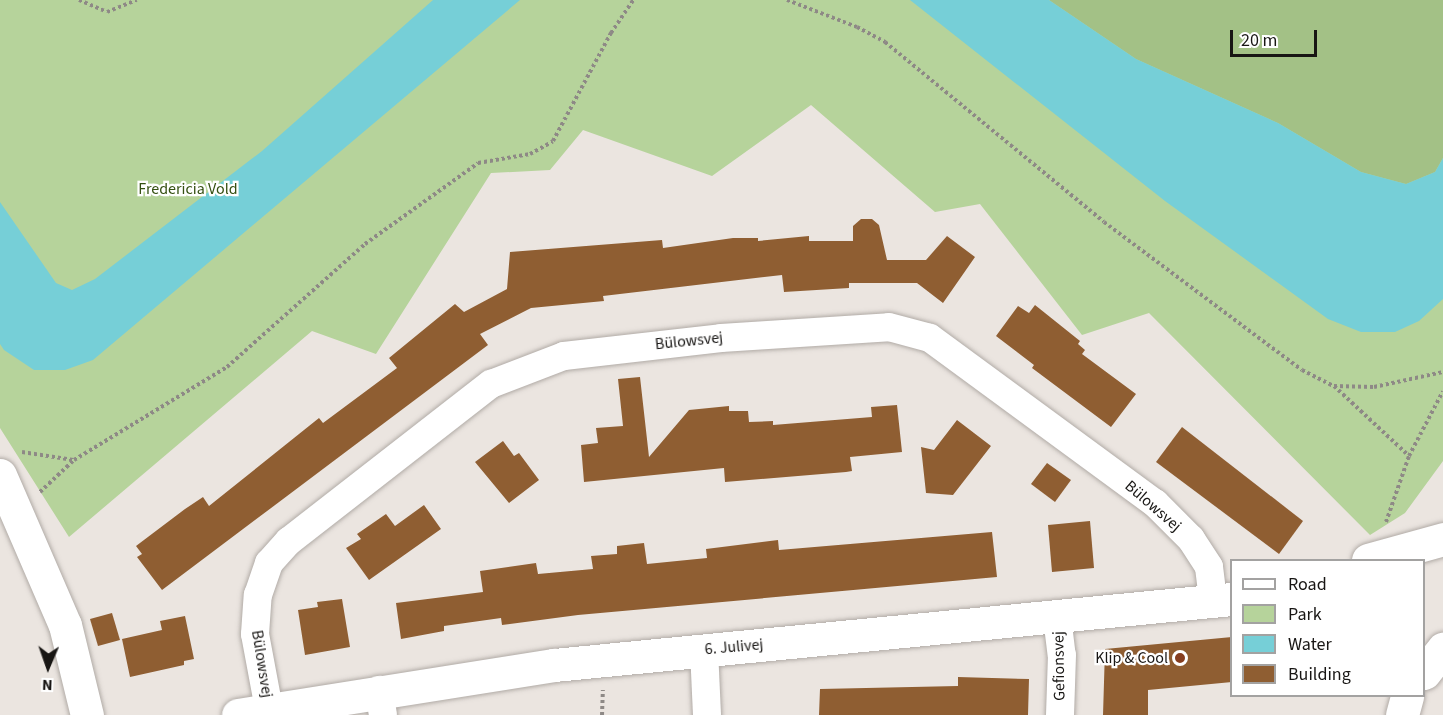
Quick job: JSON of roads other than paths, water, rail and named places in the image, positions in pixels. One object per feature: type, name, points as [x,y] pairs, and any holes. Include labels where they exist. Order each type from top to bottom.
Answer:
[{"type":"street","name":"Bülowsvej","points":[[254,712],[258,596],[269,563],[289,541],[491,384],[564,356],[721,338],[889,327],[930,338],[1155,503],[1191,539],[1209,567],[1222,599]]},
{"type":"street","points":[[6,461],[19,512],[65,625],[87,715]]},
{"type":"street","points":[[1379,557],[1443,539]]},
{"type":"street","name":"6. Julivej","points":[[254,712],[381,703],[554,665],[1222,599]]},
{"type":"street","name":"Gefionsvej","points":[[1057,616],[1062,655],[1060,715]]},
{"type":"street","points":[[1425,672],[1443,648]]},
{"type":"street","points":[[704,650],[707,715]]},
{"type":"street","points":[[1402,715],[1407,697]]},
{"type":"water","points":[[433,0],[520,0],[93,360],[65,370],[34,370],[4,350],[0,344],[0,202],[56,283],[72,290],[95,279],[262,151]]},
{"type":"water","points":[[910,0],[1049,0],[1136,59],[1278,123],[1361,172],[1406,184],[1435,172],[1443,158],[1443,299],[1419,321],[1395,332],[1361,332],[1328,319],[1165,201]]},
{"type":"place","name":"Klip & Cool","points":[[1180,658]]},
{"type":"park label","name":"Fredericia Vold","points":[[188,189]]}]
